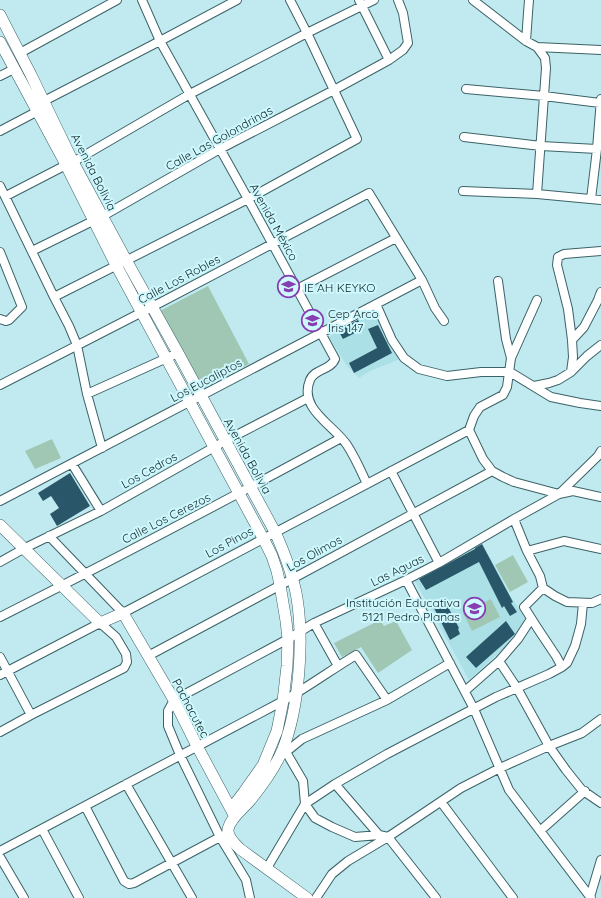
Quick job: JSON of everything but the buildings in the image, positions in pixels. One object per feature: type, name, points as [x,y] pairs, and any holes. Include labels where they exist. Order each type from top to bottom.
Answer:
[{"type":"main road","name":"Avenida Bolivia","points":[[0,15],[44,101],[70,163]]},
{"type":"main road","name":"Avenida Bolivia","points":[[0,42],[20,80],[70,163],[99,218],[126,260],[178,353],[275,532],[286,556],[297,599],[299,632],[299,662],[291,723],[284,752],[252,798],[233,813]]},
{"type":"main road","points":[[20,80],[31,75]]},
{"type":"main road","name":"Avenida Bolivia","points":[[99,218],[116,266],[263,538],[272,556],[280,585],[288,639],[283,701],[277,731],[263,765],[244,792],[224,835]]},
{"type":"main road","points":[[0,525],[63,585],[100,623]]},
{"type":"main road","name":"Los Pinos","points":[[100,623],[123,613]]},
{"type":"main road","name":"Pachacutec","points":[[123,613],[174,700],[233,813]]},
{"type":"main road","points":[[224,835],[240,849],[307,898]]},
{"type":"street","points":[[20,53],[117,0]]},
{"type":"street","name":"Avenida México","points":[[142,0],[160,41],[335,359],[329,366],[310,378],[308,398]]},
{"type":"street","points":[[44,101],[237,0]]},
{"type":"street","points":[[54,297],[248,199],[357,139],[290,0]]},
{"type":"street","points":[[6,196],[70,163],[190,94],[307,33],[360,3],[374,0]]},
{"type":"street","name":"Calle Las Golondrinas","points":[[32,251],[99,218],[220,149],[389,60],[406,47],[408,43],[403,13],[398,0]]},
{"type":"street","points":[[474,0],[526,41],[536,47],[545,58],[546,68],[537,194]]},
{"type":"street","points":[[526,41],[529,0]]},
{"type":"street","points":[[360,3],[389,60]]},
{"type":"street","points":[[536,47],[601,50]]},
{"type":"street","points":[[0,76],[14,69]]},
{"type":"street","points":[[466,89],[601,100],[591,199]]},
{"type":"street","points":[[0,131],[38,111]]},
{"type":"street","points":[[464,137],[541,146],[597,149]]},
{"type":"street","points":[[0,186],[77,345],[87,394],[102,448]]},
{"type":"street","points":[[463,191],[537,194],[601,200]]},
{"type":"street","name":"Calle Los Robles","points":[[0,385],[141,313],[369,193],[396,238]]},
{"type":"street","points":[[297,289],[396,238],[422,280],[435,308],[444,321]]},
{"type":"street","points":[[570,372],[573,357],[572,340],[568,309],[557,264],[558,257],[564,254],[601,251]]},
{"type":"street","points":[[0,252],[2,262],[22,307],[9,320],[6,321],[0,319]]},
{"type":"street","name":"Los Eucaliptos","points":[[0,501],[422,280]]},
{"type":"street","points":[[498,281],[506,339],[511,358],[510,372],[507,387],[503,395],[480,407],[474,416],[469,430],[483,460],[492,470],[514,482],[559,494],[573,491],[601,497]]},
{"type":"street","points":[[572,340],[584,327],[601,292]]},
{"type":"street","points":[[511,358],[537,300]]},
{"type":"street","points":[[376,304],[392,340],[404,358],[419,369],[447,376],[480,372],[510,372],[551,397],[601,406]]},
{"type":"street","points":[[534,386],[558,380],[570,372],[601,345]]},
{"type":"street","points":[[87,394],[178,353]]},
{"type":"street","points":[[308,398],[313,410],[348,446],[367,484]]},
{"type":"street","name":"Los Cedros","points":[[0,562],[48,536],[101,511],[225,441],[308,398]]},
{"type":"street","name":"Los Pinos","points":[[123,613],[469,430]]},
{"type":"street","name":"Calle Los Cerezos","points":[[0,616],[85,574],[341,438]]},
{"type":"street","name":"Las Aguas","points":[[174,700],[288,639],[314,623],[439,563],[514,518],[559,494],[600,454]]},
{"type":"street","points":[[72,464],[101,511]]},
{"type":"street","name":"Los Olimos","points":[[148,656],[492,470]]},
{"type":"street","points":[[392,471],[439,563]]},
{"type":"street","points":[[514,518],[527,551],[540,576],[543,588],[567,602],[592,603],[601,599]]},
{"type":"street","points":[[48,536],[123,613]]},
{"type":"street","points":[[527,551],[564,541],[601,549]]},
{"type":"street","points":[[406,580],[474,709],[509,790],[591,897]]},
{"type":"street","points":[[543,588],[524,607],[562,667]]},
{"type":"street","points":[[267,868],[305,804],[335,784],[388,754],[496,697],[549,674],[567,663],[575,646],[581,624],[583,603]]},
{"type":"street","points":[[465,691],[499,661],[518,639],[531,619]]},
{"type":"street","points":[[0,732],[124,668],[127,662],[126,654],[116,637],[100,623]]},
{"type":"street","name":"Los Pinos","points":[[4,673],[100,623]]},
{"type":"street","points":[[314,623],[338,666]]},
{"type":"street","points":[[0,851],[296,694],[356,655],[387,700]]},
{"type":"street","points":[[0,657],[4,673],[31,715]]},
{"type":"street","points":[[499,661],[517,688],[549,746],[566,770],[585,792],[601,803]]},
{"type":"street","points":[[436,898],[388,837],[379,835],[355,837],[332,828],[315,818],[305,804],[303,781],[284,752],[302,739],[387,700],[450,663]]},
{"type":"street","points":[[174,700],[168,711],[168,726],[180,755],[224,835],[229,851],[246,880],[250,898]]},
{"type":"street","points":[[316,898],[332,874],[348,860],[388,837],[461,788],[500,768],[582,733],[601,719]]},
{"type":"street","points":[[126,784],[192,898]]},
{"type":"street","points":[[335,784],[379,835]]},
{"type":"street","points":[[540,831],[585,792]]},
{"type":"street","points":[[441,802],[513,898]]},
{"type":"street","points":[[85,806],[124,881],[129,884],[134,883],[224,835]]},
{"type":"street","points":[[42,828],[79,898]]},
{"type":"street","points":[[0,857],[24,898]]},
{"type":"street","points":[[591,897],[601,860]]},
{"type":"shaded area","points":[[375,311],[400,359],[370,371],[359,378],[347,366],[329,337],[338,330]]},
{"type":"shaded area","name":"Institución Educativa 5121 Pedro Planas","points":[[482,543],[513,600],[525,618],[516,637],[469,680],[415,581],[416,578]]},
{"type":"green space","points":[[208,286],[249,364],[203,388],[160,311]]},
{"type":"green space","points":[[52,439],[61,458],[35,469],[25,451]]},
{"type":"green space","points":[[513,555],[528,582],[510,592],[495,565]]},
{"type":"green space","points":[[491,599],[500,617],[472,631],[463,613]]},
{"type":"green space","points":[[380,620],[384,626],[396,621],[412,650],[378,673],[361,647],[342,657],[334,643]]},
{"type":"place","name":"IE AH KEYKO","points":[[288,287]]},
{"type":"place","name":"Cep Arco Iris 147","points":[[313,320]]},
{"type":"place","name":"Institución Educativa 5121 Pedro Planas","points":[[475,609]]}]
